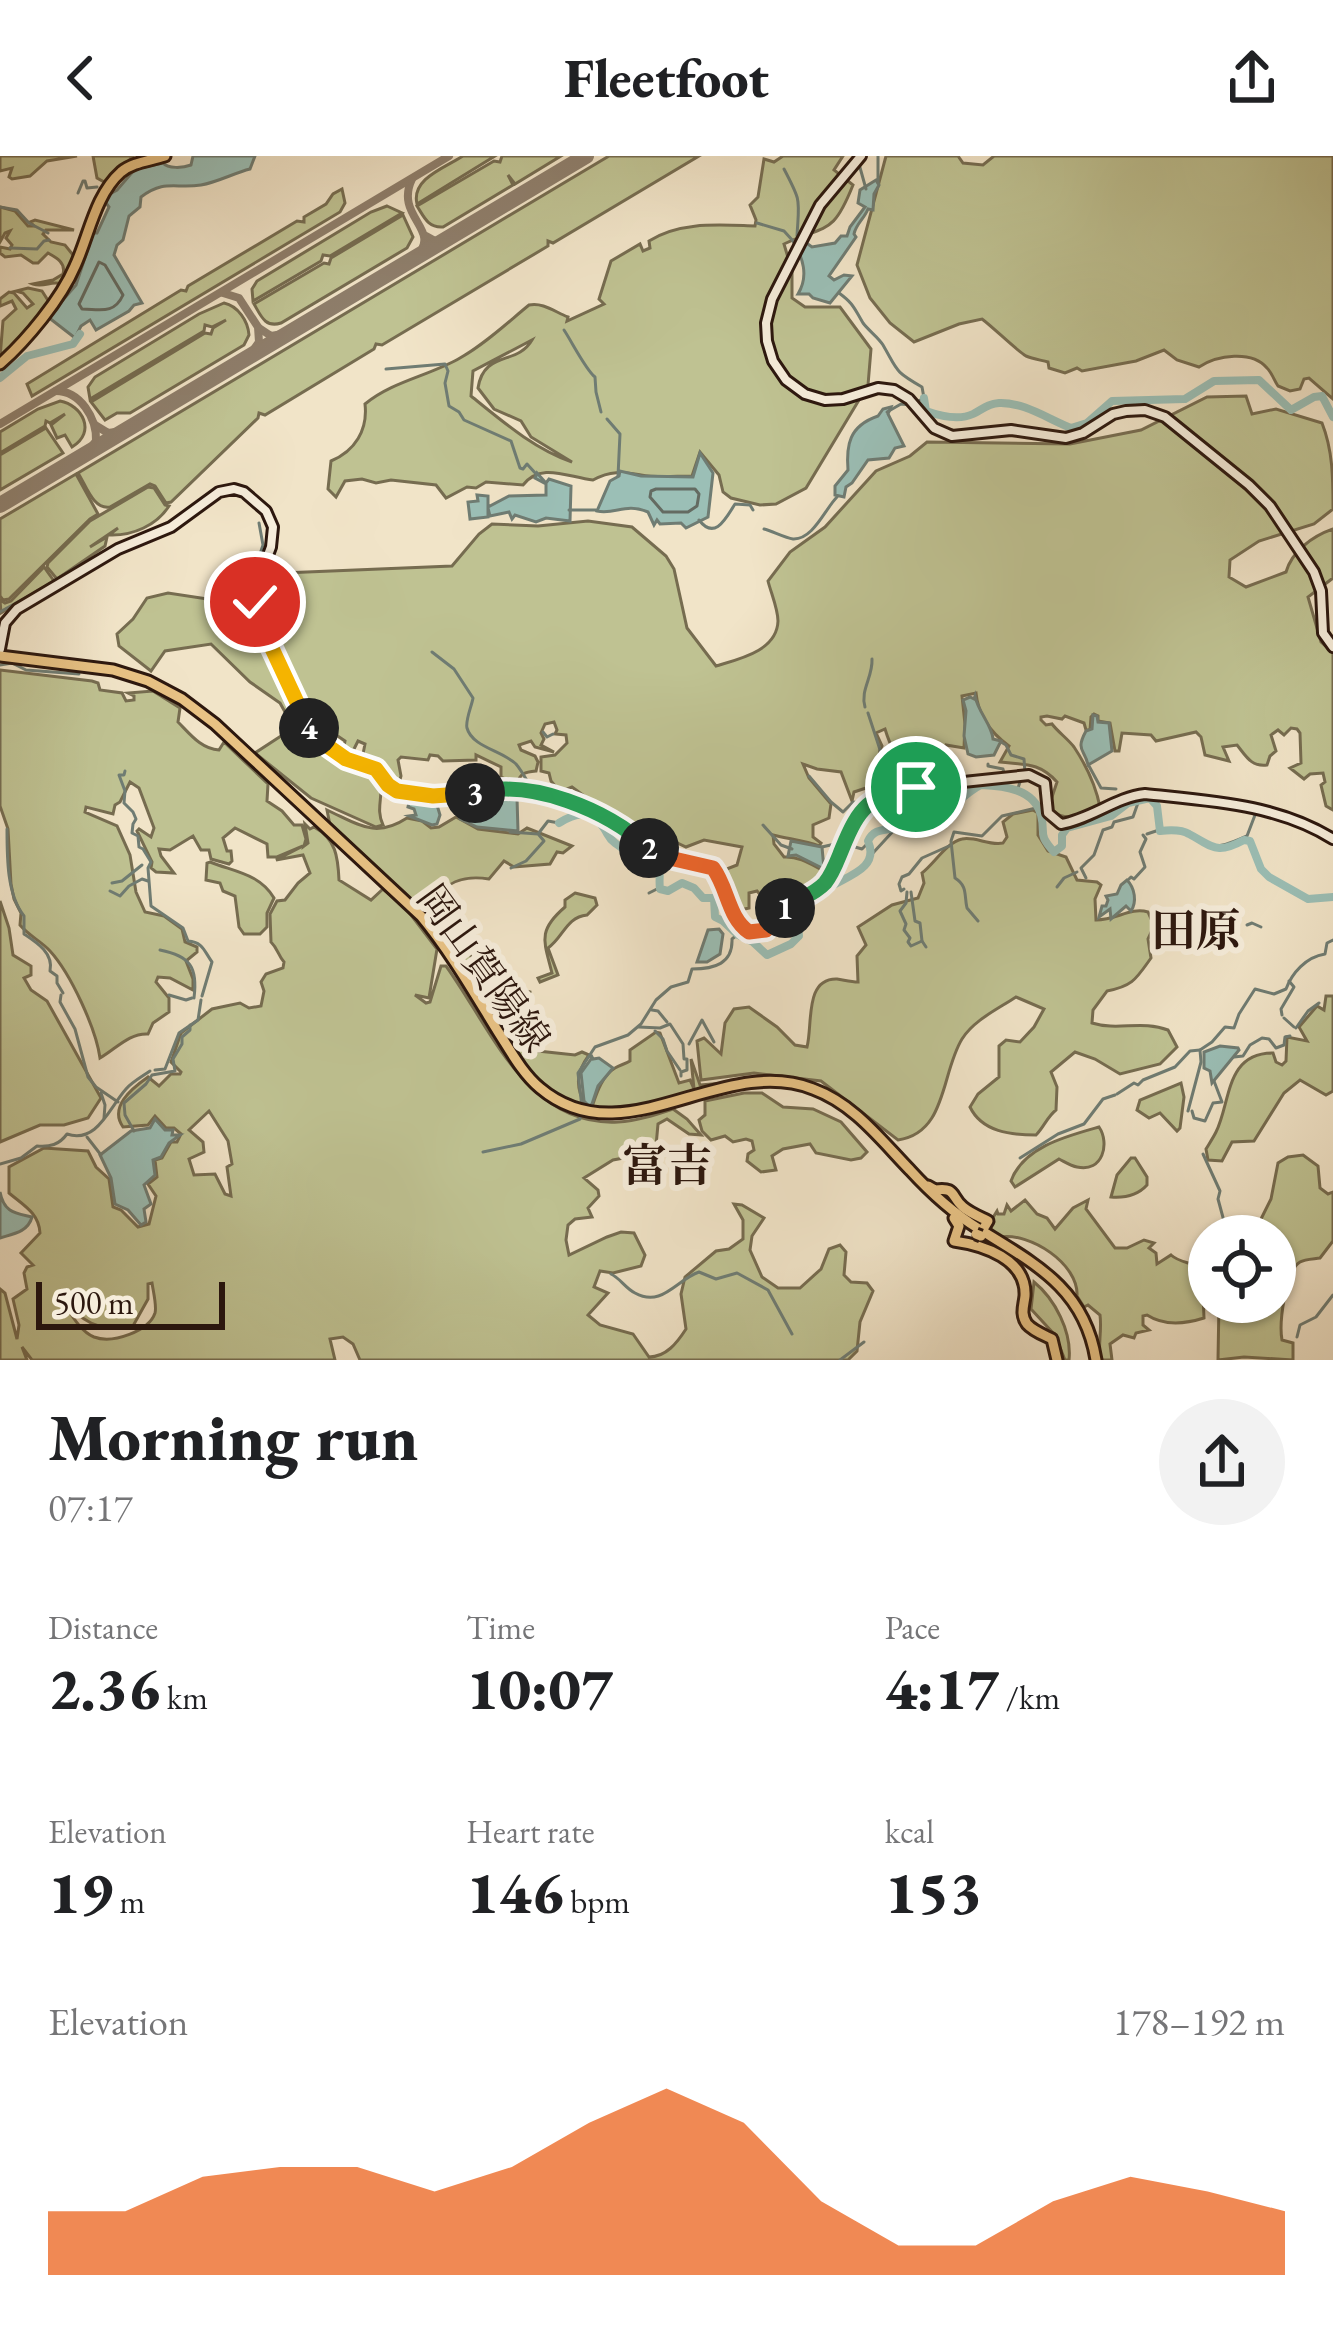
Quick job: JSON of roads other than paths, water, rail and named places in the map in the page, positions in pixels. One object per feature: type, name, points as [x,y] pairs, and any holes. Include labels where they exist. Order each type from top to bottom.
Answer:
[{"type":"main road","points":[[0,364],[68,280],[115,179],[135,164],[165,156]]},
{"type":"main road","points":[[859,159],[816,211],[772,299],[766,329],[771,354],[786,380],[805,394],[825,400],[882,388],[905,395],[937,430],[952,436],[1011,430],[1066,438],[1126,411],[1144,410],[1165,417],[1270,506],[1318,581],[1323,633],[1333,646]]},
{"type":"main road","points":[[0,654],[5,623],[17,609],[118,549],[181,521],[219,493],[234,489],[251,496],[270,518],[272,542],[257,577],[256,606],[304,721],[319,740],[346,759],[374,767],[397,791],[462,796],[500,788],[544,792],[572,803],[634,835],[655,853],[713,868],[736,920],[749,932],[766,930],[785,908],[821,887],[864,807],[916,787],[1026,775],[1045,784],[1048,813],[1061,824],[1145,794],[1256,808],[1292,817],[1333,839]]},
{"type":"main road","name":"岡山賀陽線","points":[[0,654],[125,673],[159,686],[203,715],[407,901],[448,952],[524,1070],[559,1103],[598,1116],[638,1115],[756,1084],[802,1088],[850,1113],[959,1222],[957,1232],[966,1228],[980,1235],[1049,1275],[1067,1292],[1089,1328],[1095,1360]]},
{"type":"main road","name":"岡山賀陽線","points":[[598,1116],[641,1111],[736,1084],[788,1082],[817,1090],[849,1108],[964,1219]]},
{"type":"main road","name":"岡山賀陽線","points":[[910,1171],[931,1189],[954,1193],[963,1207],[988,1222],[980,1235]]},
{"type":"main road","name":"岡山賀陽線","points":[[946,1189],[940,1196],[1021,1277],[1025,1320],[1052,1340],[1057,1360]]},
{"type":"main road","name":"岡山賀陽線","points":[[940,1204],[980,1235]]},
{"type":"water","points":[[193,156],[255,156],[250,169],[201,185],[157,188],[141,197],[114,255],[142,303],[96,330],[90,320],[75,338],[48,317],[76,285],[93,233],[109,207],[108,195],[135,169],[163,163],[188,166]]},
{"type":"water","points":[[876,180],[873,210],[868,209],[855,230],[856,237],[829,276],[834,280],[852,276],[830,303],[798,294],[803,267],[793,241],[812,247],[847,236],[865,207],[858,203],[860,190]]},
{"type":"water","points":[[891,407],[888,414],[904,446],[895,448],[889,458],[868,460],[846,487],[844,497],[835,495],[835,486],[848,470],[855,431]]},
{"type":"water","points":[[700,453],[713,473],[708,517],[686,528],[657,520],[654,525],[648,512],[640,509],[597,511],[610,481],[620,471],[693,477]]},
{"type":"water","points":[[537,473],[546,483],[549,479],[571,486],[570,521],[546,518],[536,522],[515,515],[512,519],[509,512],[490,516],[488,508],[488,517],[470,519],[468,502],[478,501],[477,495],[488,496],[488,507],[509,496],[546,495],[546,484],[535,478]]},
{"type":"water","points":[[975,696],[993,739],[1001,741],[994,755],[968,754],[963,700]]},
{"type":"water","points":[[1093,715],[1098,722],[1109,723],[1112,751],[1088,765],[1081,742],[1092,729]]},
{"type":"water","points":[[497,792],[517,798],[518,831],[477,827],[460,819],[455,806],[474,807]]},
{"type":"water","points":[[416,798],[437,805],[437,824],[409,816],[416,815],[408,807]]},
{"type":"water","points":[[791,841],[822,847],[824,869],[796,855],[788,856]]},
{"type":"water","points":[[1127,880],[1134,895],[1131,911],[1126,906],[1111,919],[1110,909],[1099,917],[1106,896],[1117,894]]},
{"type":"water","points":[[719,929],[723,934],[720,954],[697,962],[708,930]]},
{"type":"water","points":[[1220,1046],[1239,1050],[1212,1083],[1210,1071],[1204,1068],[1204,1052]]},
{"type":"water","points":[[591,1055],[613,1068],[589,1106],[584,1101],[581,1073]]},
{"type":"water","points":[[155,1119],[165,1130],[173,1130],[172,1135],[180,1135],[153,1160],[155,1175],[144,1185],[151,1204],[144,1209],[146,1222],[141,1225],[115,1204],[111,1178],[100,1155],[131,1131],[150,1128]]},
{"type":"water","points":[[0,1192],[8,1208],[32,1217],[24,1229],[0,1238]]},
{"type":"waterway","points":[[878,156],[878,183]]},
{"type":"waterway","points":[[859,164],[866,189]]},
{"type":"waterway","points":[[784,169],[798,201],[800,239]]},
{"type":"waterway","points":[[78,193],[83,181],[87,188],[97,187]]},
{"type":"waterway","points":[[0,207],[17,210],[48,233]]},
{"type":"waterway","points":[[757,223],[784,231],[794,242]]},
{"type":"waterway","points":[[10,248],[37,249],[49,240]]},
{"type":"waterway","points":[[839,293],[898,370],[922,387],[924,398],[887,412]]},
{"type":"waterway","points":[[564,330],[595,377],[601,412]]},
{"type":"waterway","points":[[0,378],[27,356],[73,344],[80,334]]},
{"type":"waterway","points":[[386,369],[445,364],[449,406],[464,420],[511,441],[520,468],[527,464],[537,475]]},
{"type":"waterway","points":[[924,398],[926,411],[943,416],[967,416],[991,404],[1008,403],[1071,428],[1087,423],[1112,401],[1185,399],[1214,381],[1259,380],[1291,410],[1322,396],[1333,417]]},
{"type":"waterway","points":[[607,419],[620,434],[618,476]]},
{"type":"waterway","points":[[764,529],[790,538],[807,535],[837,497]]},
{"type":"waterway","points":[[699,520],[715,528],[735,504],[750,505],[753,510]]},
{"type":"waterway","points":[[569,510],[596,510]]},
{"type":"waterway","points":[[251,581],[263,545],[259,523]]},
{"type":"waterway","points":[[55,580],[87,561]]},
{"type":"waterway","points":[[0,612],[54,582]]},
{"type":"waterway","points":[[251,597],[253,608]]},
{"type":"waterway","points":[[271,635],[286,669]]},
{"type":"waterway","points":[[432,652],[454,669],[473,698],[467,725],[470,734],[516,764],[532,789]]},
{"type":"waterway","points":[[865,707],[872,659]]},
{"type":"waterway","points":[[0,665],[79,674]]},
{"type":"waterway","points":[[297,695],[308,719]]},
{"type":"waterway","points":[[809,776],[843,812],[853,802],[863,803],[881,794],[886,768],[868,713]]},
{"type":"waterway","points":[[543,732],[547,737],[553,734]]},
{"type":"waterway","points":[[292,735],[307,739]]},
{"type":"waterway","points":[[1001,742],[1011,755],[1024,759],[1025,773]]},
{"type":"waterway","points":[[988,764],[1004,773]]},
{"type":"waterway","points":[[1089,766],[1101,788],[1116,789]]},
{"type":"waterway","points":[[125,771],[119,775],[124,803],[136,819],[132,833],[151,862],[151,906],[183,928],[188,941],[200,945],[212,962],[202,996]]},
{"type":"waterway","points":[[1017,791],[1021,779]]},
{"type":"waterway","points":[[559,823],[577,815],[593,817],[638,863],[655,862],[660,889],[668,891],[682,883],[703,898],[714,898],[715,917],[767,955],[799,936],[800,908],[864,866],[871,851],[868,841],[875,833],[913,815],[923,824],[931,822],[981,785],[1009,788],[1032,799],[1054,852],[1062,846],[1067,828],[1111,816],[1128,803],[1150,798],[1157,806],[1160,831],[1182,831],[1221,848],[1250,841],[1269,877],[1308,899],[1333,897]]},
{"type":"waterway","points":[[388,789],[397,796],[411,796]]},
{"type":"waterway","points":[[421,797],[452,799],[457,807]]},
{"type":"waterway","points":[[886,798],[908,800],[910,816]]},
{"type":"waterway","points":[[1086,878],[1081,868],[1094,855],[1103,830],[1133,817],[1139,800]]},
{"type":"waterway","points":[[978,921],[955,878],[954,832],[982,836],[1002,816],[1036,808]]},
{"type":"waterway","points":[[1193,836],[1214,846],[1225,845],[1247,836],[1255,815]]},
{"type":"waterway","points":[[510,832],[538,834],[548,821],[559,823]]},
{"type":"waterway","points":[[763,825],[781,845],[792,849]]},
{"type":"waterway","points":[[873,853],[896,828]]},
{"type":"waterway","points":[[7,829],[9,876],[24,916],[24,934],[47,953],[50,971],[63,993]]},
{"type":"waterway","points":[[1147,834],[1159,830]]},
{"type":"waterway","points":[[511,868],[526,861],[544,841],[539,835]]},
{"type":"waterway","points":[[1129,879],[1145,867],[1140,852],[1146,839],[1143,835]]},
{"type":"waterway","points":[[1240,842],[1247,838],[1252,843]]},
{"type":"waterway","points":[[848,845],[862,849],[868,843]]},
{"type":"waterway","points":[[822,847],[840,845]]},
{"type":"waterway","points":[[904,889],[899,884],[902,877],[922,858],[949,846]]},
{"type":"waterway","points":[[112,883],[142,865]]},
{"type":"waterway","points":[[1057,887],[1077,872]]},
{"type":"waterway","points":[[110,891],[120,896],[142,879],[148,881]]},
{"type":"waterway","points":[[649,893],[659,888]]},
{"type":"waterway","points":[[907,892],[900,911],[904,930],[911,946],[922,941]]},
{"type":"waterway","points":[[911,892],[915,921],[920,923],[926,947]]},
{"type":"waterway","points":[[1187,937],[1191,932],[1206,936],[1210,920],[1232,918]]},
{"type":"waterway","points":[[1223,946],[1237,924]]},
{"type":"waterway","points":[[1247,925],[1261,927]]},
{"type":"waterway","points":[[483,1152],[521,1144],[580,1119],[578,1073],[595,1047],[628,1035],[656,1000],[671,987],[688,982],[692,969],[715,966],[726,959],[737,935]]},
{"type":"waterway","points":[[1188,1111],[1200,1050],[1225,1027],[1234,1028],[1255,989],[1274,994],[1286,989],[1301,967],[1325,954],[1327,943],[1333,940]]},
{"type":"waterway","points":[[160,950],[190,965],[194,998]]},
{"type":"waterway","points":[[1282,1015],[1294,987],[1289,981]]},
{"type":"waterway","points":[[61,995],[88,1077],[118,1102]]},
{"type":"waterway","points":[[169,995],[192,998]]},
{"type":"waterway","points":[[155,1070],[165,1069],[179,1033],[198,1020],[201,1000]]},
{"type":"waterway","points":[[1296,1028],[1319,1003]]},
{"type":"waterway","points":[[652,1010],[667,1022]]},
{"type":"waterway","points":[[1284,1018],[1294,1027]]},
{"type":"waterway","points":[[689,1044],[702,1020],[714,1042]]},
{"type":"waterway","points":[[639,1027],[670,1024],[687,1059],[687,1070],[681,1076]]},
{"type":"waterway","points":[[134,1131],[124,1103],[152,1075],[175,1071],[173,1059],[190,1025]]},
{"type":"waterway","points":[[655,1031],[680,1070]]},
{"type":"waterway","points":[[1234,1057],[1243,1056],[1262,1038],[1276,1048],[1290,1036]]},
{"type":"waterway","points":[[1117,1094],[1175,1067],[1190,1051],[1200,1050]]},
{"type":"waterway","points":[[0,1164],[21,1158],[37,1146],[61,1141],[67,1134],[86,1134],[126,1089],[150,1071]]},
{"type":"waterway","points":[[1192,1111],[1194,1118],[1205,1121],[1213,1103],[1222,1102],[1214,1081]]},
{"type":"waterway","points":[[101,1093],[104,1118]]},
{"type":"waterway","points":[[1020,1158],[1084,1124],[1103,1099],[1115,1095]]},
{"type":"waterway","points":[[87,1137],[101,1155]]},
{"type":"waterway","points":[[1203,1154],[1220,1191],[1222,1215]]},
{"type":"waterway","points":[[611,1274],[635,1293],[653,1297],[699,1272],[716,1279],[737,1273],[768,1290],[792,1334]]},
{"type":"waterway","points":[[1297,1337],[1300,1325],[1316,1317],[1333,1295]]},
{"type":"waterway","points":[[840,1360],[864,1342]]},
{"type":"district","name":"田原","points":[[1196,930]]},
{"type":"district","name":"富吉","points":[[667,1165]]}]
